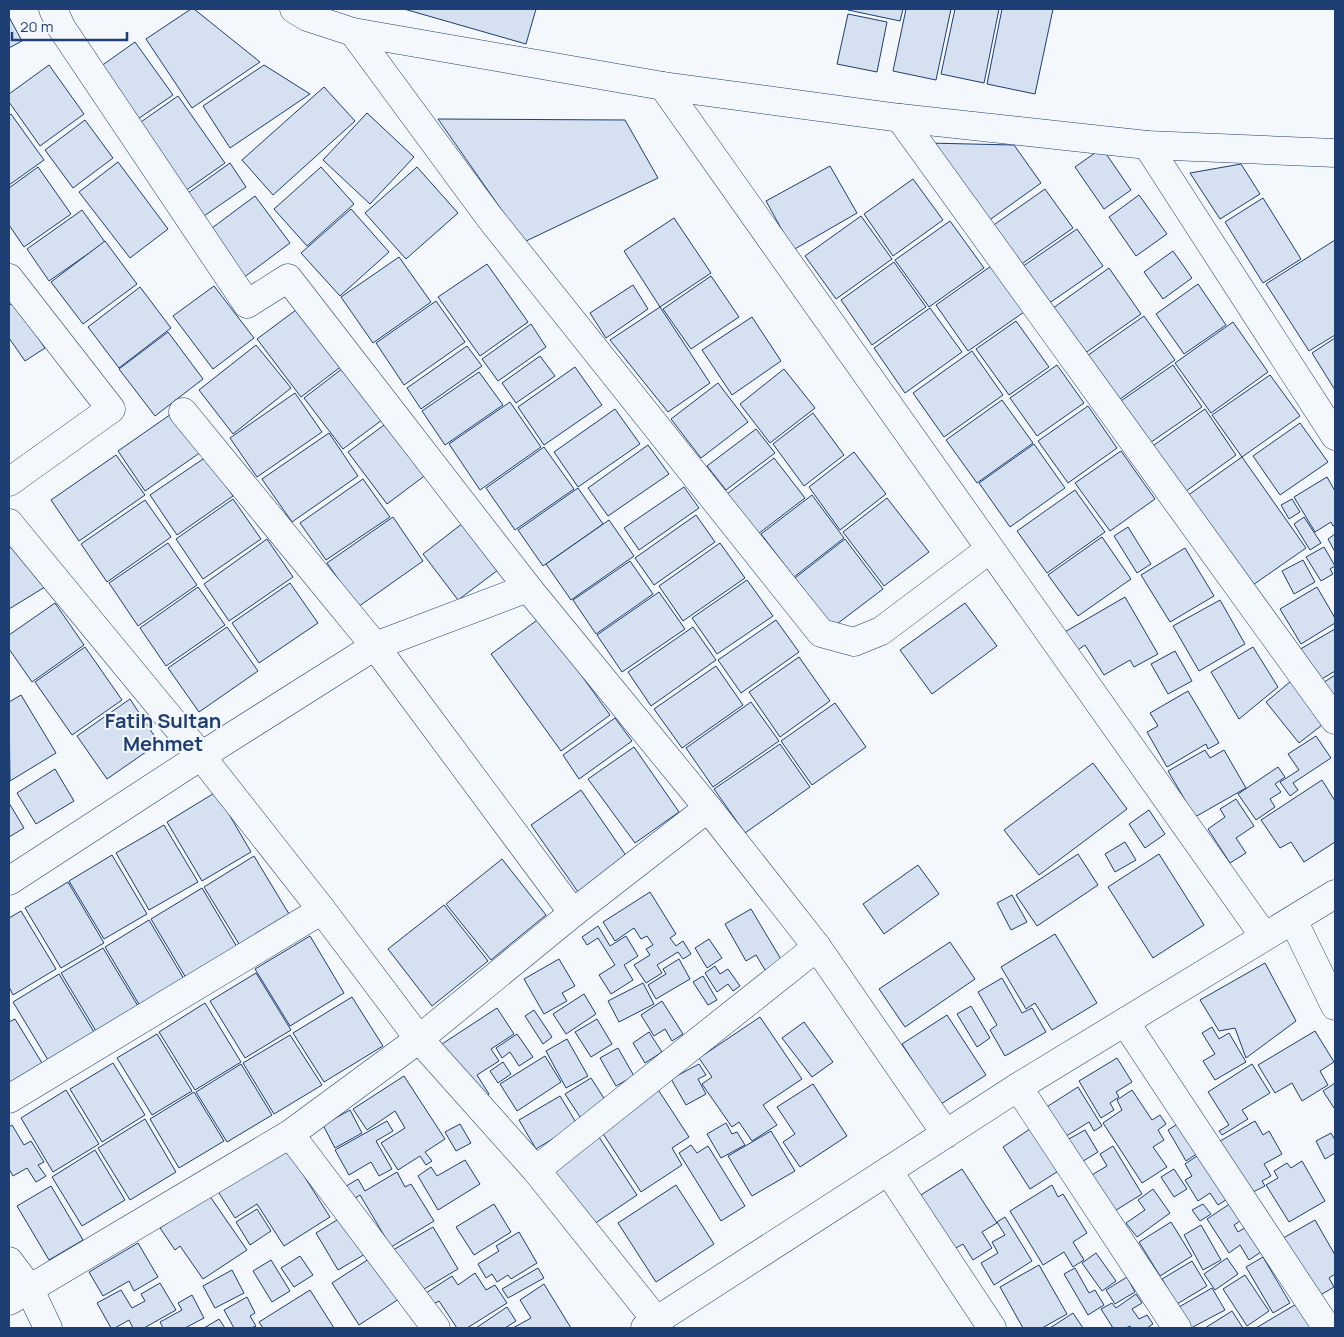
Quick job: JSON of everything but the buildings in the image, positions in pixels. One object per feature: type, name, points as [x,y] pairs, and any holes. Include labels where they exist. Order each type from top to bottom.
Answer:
[{"type":"street","points":[[54,9],[66,35],[247,304],[288,278],[528,588],[708,808],[817,947],[946,1134]]},
{"type":"street","points":[[294,9],[307,16],[353,32],[663,86],[900,118],[1147,146],[1335,153]]},
{"type":"street","points":[[353,32],[490,218],[821,633],[854,642],[881,631],[990,549]]},
{"type":"street","points":[[663,86],[1264,936]]},
{"type":"street","points":[[900,118],[1335,720]]},
{"type":"street","points":[[1147,146],[1335,436]]},
{"type":"street","points":[[9,278],[111,409],[9,482]]},
{"type":"street","points":[[183,412],[375,646],[573,913]]},
{"type":"street","points":[[9,523],[201,756],[322,910],[419,1039],[536,1170],[650,1324],[1018,1087],[1335,894]]},
{"type":"street","points":[[9,881],[375,646],[528,588]]},
{"type":"street","points":[[19,1294],[290,1134],[419,1039],[573,913],[708,808]]},
{"type":"street","points":[[9,1100],[322,910]]},
{"type":"street","points":[[1293,920],[1335,1006]]},
{"type":"street","points":[[536,1170],[817,947]]},
{"type":"street","points":[[1125,1022],[1327,1328]]},
{"type":"street","points":[[1018,1087],[1178,1328]]},
{"type":"street","points":[[290,1134],[436,1328]]},
{"type":"street","points":[[888,1172],[992,1328]]},
{"type":"street","points":[[9,1262],[19,1294],[48,1328]]},
{"type":"district","name":"Fatih Sultan Mehmet","points":[[163,732]]}]
